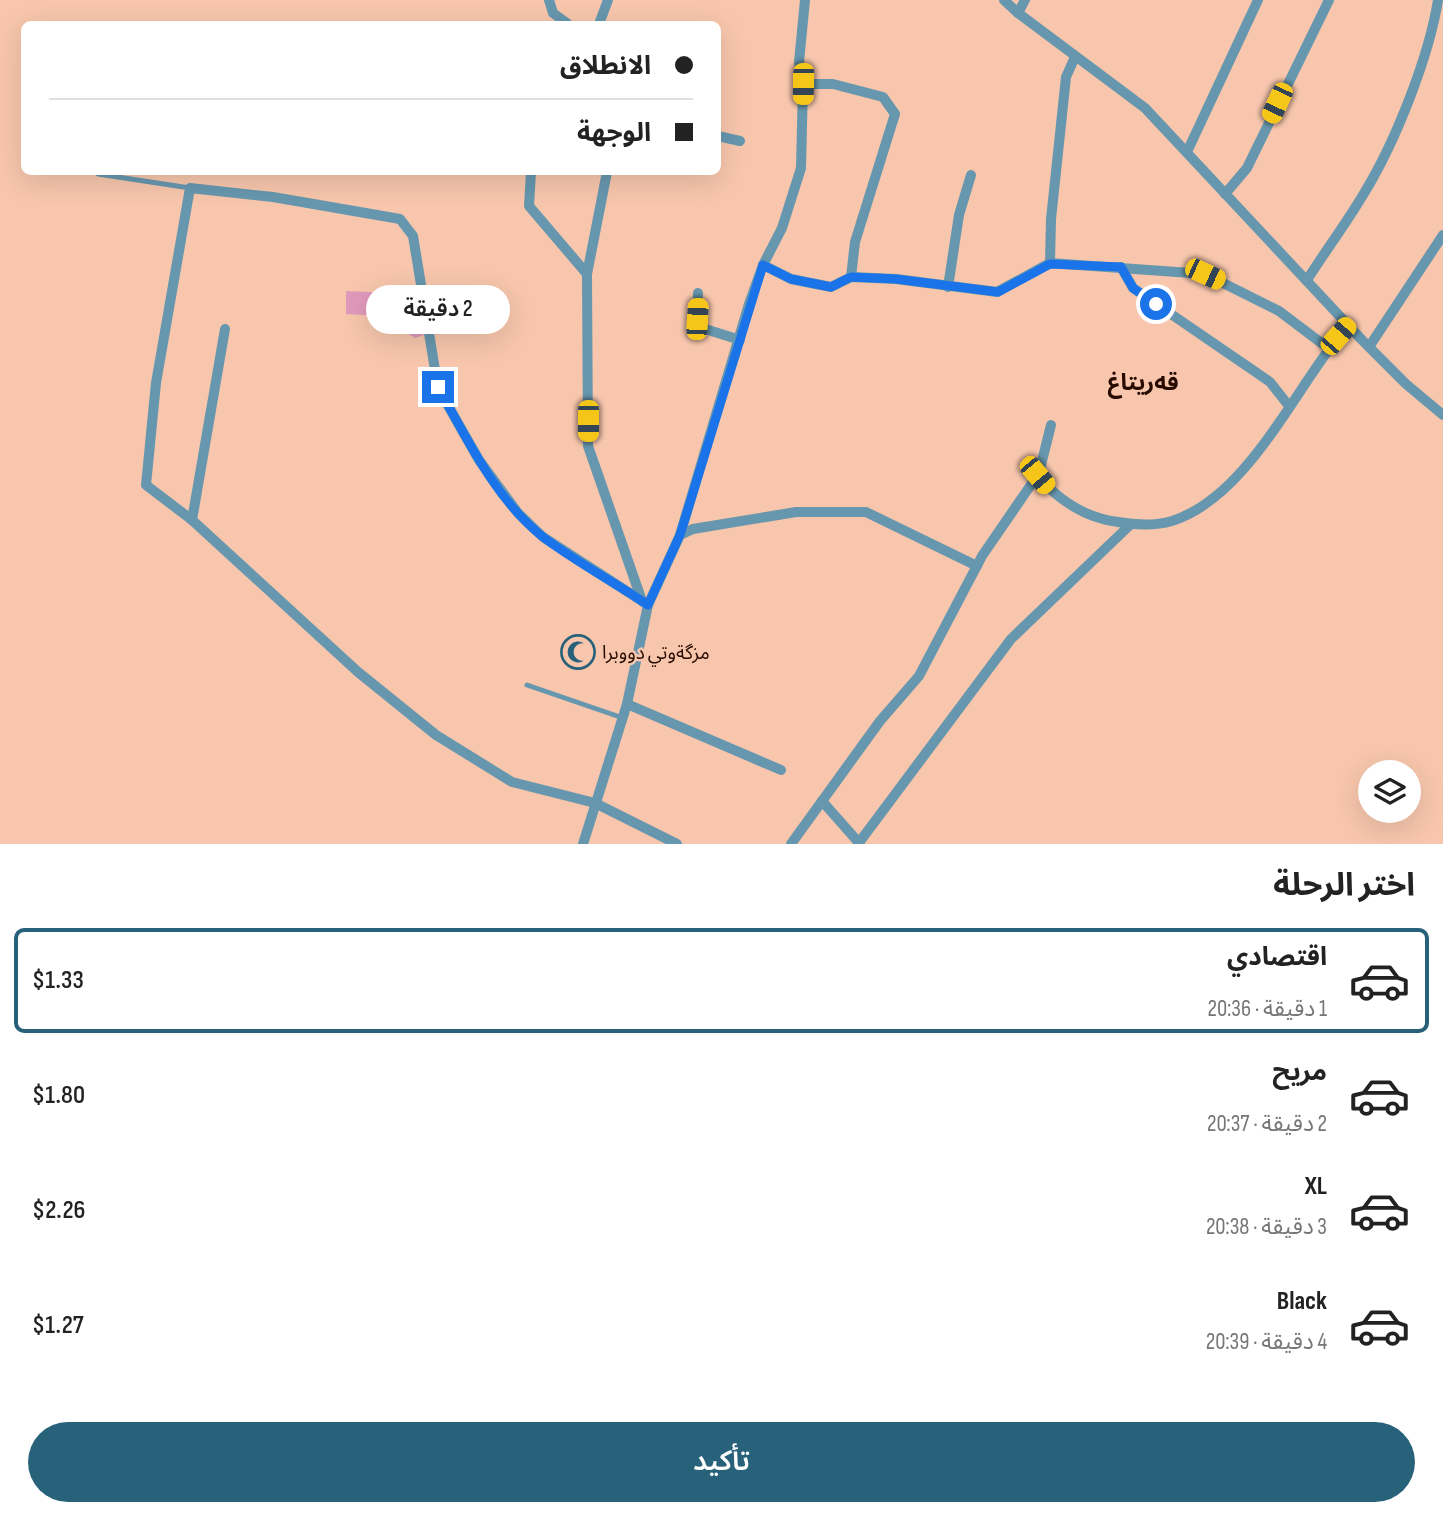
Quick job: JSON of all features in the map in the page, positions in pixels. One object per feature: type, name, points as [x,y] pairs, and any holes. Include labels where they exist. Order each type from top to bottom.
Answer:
[{"type":"street","points":[[549,0],[553,13],[564,21]]},
{"type":"street","points":[[600,21],[608,0]]},
{"type":"street","points":[[583,844],[620,717],[627,704],[645,603],[680,535],[763,265],[782,228],[801,168],[803,84],[799,62],[805,0]]},
{"type":"street","points":[[1004,0],[1145,108],[1369,347],[1406,384],[1442,409]]},
{"type":"street","points":[[1018,13],[1026,0]]},
{"type":"street","points":[[1187,152],[1258,0]]},
{"type":"street","points":[[1225,194],[1247,167],[1329,0]]},
{"type":"street","points":[[1307,280],[1366,190],[1390,142],[1430,45],[1439,6]]},
{"type":"street","points":[[1050,264],[1051,219],[1066,77],[1075,57]]},
{"type":"street","points":[[803,84],[833,84],[883,97],[895,114],[855,242],[851,277]]},
{"type":"street","points":[[721,137],[740,141]]},
{"type":"street","points":[[531,175],[529,206],[587,274]]},
{"type":"street","points":[[606,175],[587,274],[588,446],[645,603]]},
{"type":"street","points":[[948,287],[959,215],[971,175]]},
{"type":"street","points":[[645,603],[544,537],[517,513],[479,460],[438,387],[413,236],[400,219],[286,199],[190,188],[156,383],[146,485],[192,520],[358,672],[436,735],[512,782],[595,803],[677,844]]},
{"type":"street","points":[[1369,347],[1443,235]]},
{"type":"street","points":[[763,265],[791,279],[831,287],[851,277],[896,279],[998,292],[1050,264],[1205,274],[1279,311],[1328,348]]},
{"type":"street","points":[[1121,267],[1133,288],[1270,382],[1289,406]]},
{"type":"street","points":[[698,293],[697,319],[702,328],[740,340]]},
{"type":"street","points":[[1037,475],[1059,497],[1081,511],[1108,521],[1131,524],[1170,522],[1206,502],[1242,470],[1328,348],[1348,325]]},
{"type":"street","points":[[192,520],[225,328]]},
{"type":"street","points":[[791,844],[880,721],[919,676],[977,566],[1037,475],[1051,425]]},
{"type":"street","points":[[680,535],[692,529],[796,512],[866,512],[977,566]]},
{"type":"street","points":[[822,801],[859,843],[1011,639],[1131,524]]},
{"type":"street","points":[[627,704],[781,771]]},
{"type":"lane","points":[[105,175],[190,188]]},
{"type":"lane","points":[[527,685],[620,717]]},
{"type":"shaded area","points":[[346,291],[416,294],[424,335],[415,338],[404,331],[400,317],[346,314]]},
{"type":"place","name":"مزگةوتي دووبرا","points":[[578,652]]},
{"type":"district","name":"قەریتاغ","points":[[1143,382]]},
{"type":"route","points":[[438,387],[479,460],[517,513],[544,537],[648,605],[680,535],[763,265],[791,279],[831,287],[851,277],[896,279],[998,292],[1050,264],[1121,267],[1133,288],[1156,304]]}]
